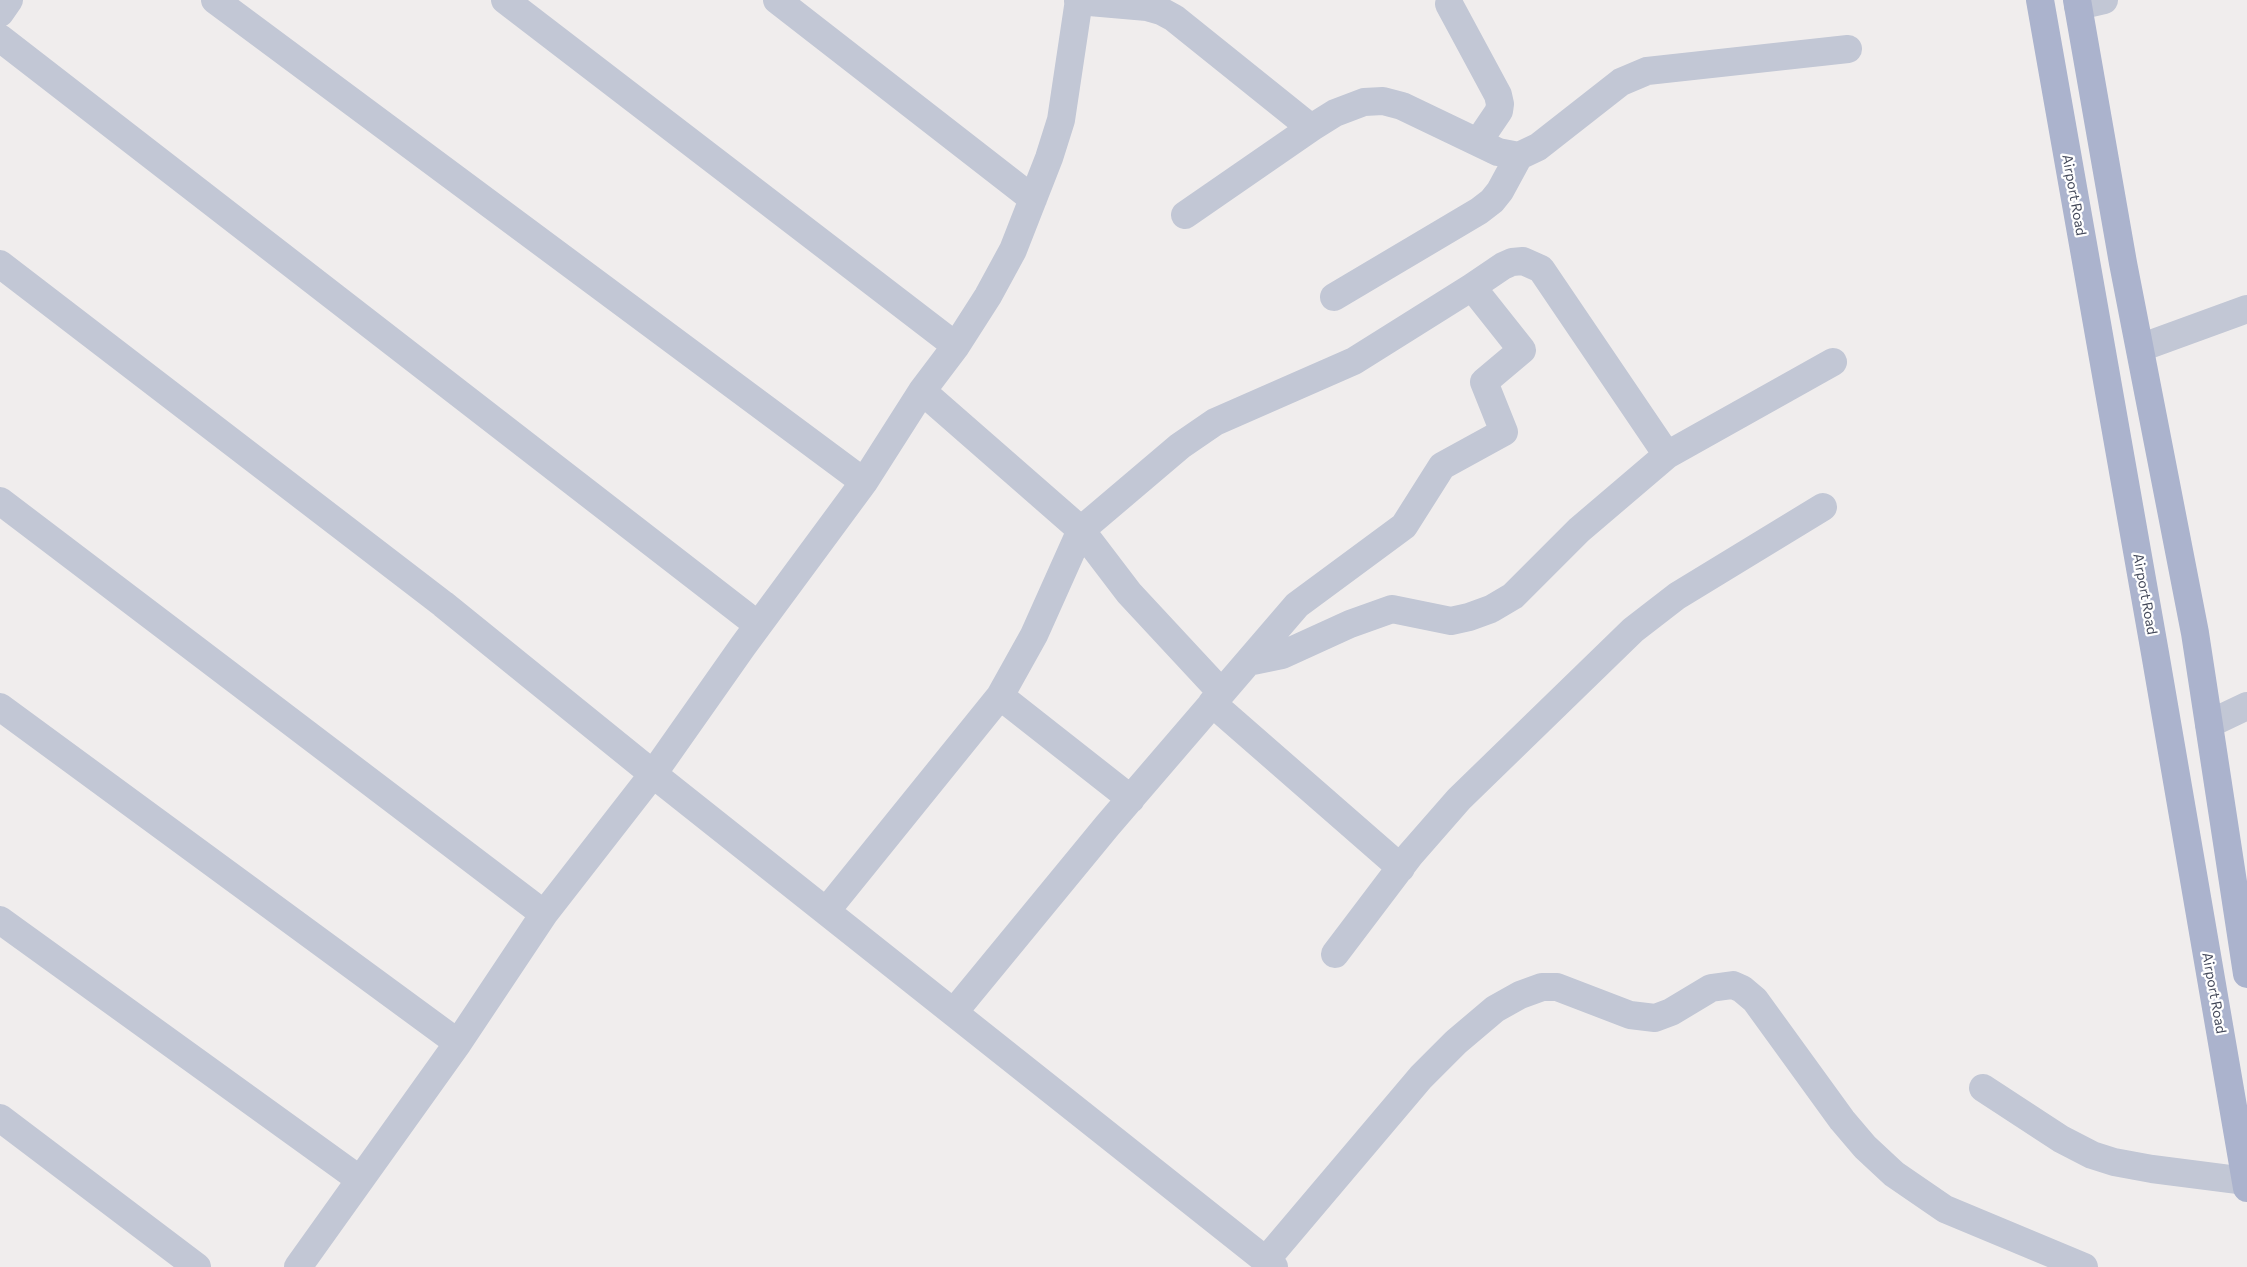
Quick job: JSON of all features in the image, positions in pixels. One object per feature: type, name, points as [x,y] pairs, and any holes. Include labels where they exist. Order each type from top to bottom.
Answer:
[{"type":"main road","name":"Airport Road","points":[[2040,0],[2156,653],[2246,1184]]},
{"type":"main road","points":[[2077,3],[2140,348],[2195,633],[2209,724],[2240,887],[2247,974]]},
{"type":"street","points":[[0,13],[9,0]]},
{"type":"street","points":[[215,0],[864,482]]},
{"type":"street","points":[[505,0],[956,346]]},
{"type":"street","points":[[777,0],[1033,199]]},
{"type":"street","points":[[2077,3],[2104,0]]},
{"type":"street","points":[[298,1267],[458,1043],[544,914],[653,774],[758,625],[864,482],[922,391],[956,346],[988,296],[1013,250],[1049,158],[1061,120],[1078,1],[1147,7],[1174,18],[1311,128]]},
{"type":"street","points":[[1449,4],[1494,85],[1500,104],[1499,111],[1478,142]]},
{"type":"street","points":[[0,38],[758,625]]},
{"type":"street","points":[[1334,297],[1479,211],[1500,191],[1519,156],[1538,146],[1621,82],[1647,71],[1848,49]]},
{"type":"street","points":[[1185,215],[1311,128],[1350,106],[1364,102],[1383,102],[1402,106],[1498,152],[1519,156]]},
{"type":"street","points":[[827,910],[1000,696],[1034,635],[1081,530],[1180,446],[1215,422],[1354,362],[1502,266],[1512,262],[1523,261],[1541,270],[1667,454]]},
{"type":"street","points":[[0,264],[443,604],[653,774],[1270,1263],[1421,1077],[1456,1042],[1495,1009],[1520,995],[1542,987],[1557,987],[1630,1015],[1655,1018],[1671,1012],[1711,988],[1733,985],[1755,1000],[1842,1120],[1865,1148],[1894,1174],[1945,1209],[2084,1267]]},
{"type":"street","points":[[954,1012],[1130,798],[1297,606],[1404,526],[1442,466],[1504,432],[1484,382],[1522,350],[1472,287]]},
{"type":"street","points":[[2140,348],[2247,309]]},
{"type":"street","points":[[1248,662],[1282,655],[1350,624],[1392,609],[1451,621],[1470,617],[1491,609],[1513,596],[1579,530],[1667,454],[1833,362]]},
{"type":"street","points":[[922,391],[1081,530],[1129,593],[1217,698],[1401,868]]},
{"type":"street","points":[[0,501],[544,914]]},
{"type":"street","points":[[1335,954],[1401,868],[1458,799],[1633,630],[1677,596],[1822,507]]},
{"type":"street","points":[[1000,696],[1130,798]]},
{"type":"street","points":[[2209,724],[2247,706]]},
{"type":"street","points":[[0,707],[458,1043]]},
{"type":"street","points":[[0,920],[359,1180]]},
{"type":"street","points":[[1982,1088],[2061,1139],[2092,1155],[2114,1162],[2246,1184]]},
{"type":"street","points":[[0,1118],[197,1267]]}]
